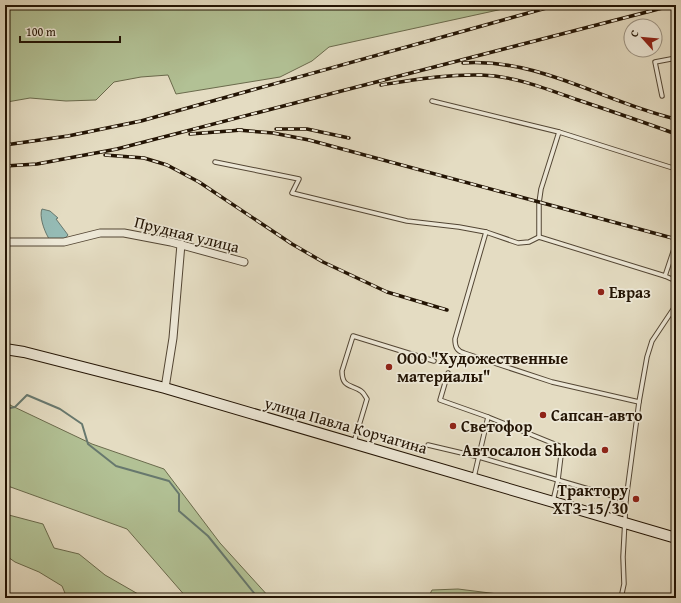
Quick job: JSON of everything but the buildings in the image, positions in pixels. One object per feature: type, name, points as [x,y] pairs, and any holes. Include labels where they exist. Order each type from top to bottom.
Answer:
[{"type":"main road","name":"улица Павла Корчагина","points":[[5,349],[24,352],[165,388],[676,538]]},
{"type":"street","name":"Прудная улица","points":[[5,242],[64,242],[91,234],[112,232],[150,237],[181,244],[244,262]]},
{"type":"street","points":[[165,388],[173,338],[181,244]]},
{"type":"lane","points":[[662,96],[655,62],[676,58]]},
{"type":"lane","points":[[432,101],[558,132],[676,169]]},
{"type":"lane","points":[[539,238],[539,203],[541,189],[558,132]]},
{"type":"lane","points":[[215,162],[299,179],[292,193],[407,220],[486,232],[518,243],[529,242],[539,238],[665,276],[676,281]]},
{"type":"lane","points":[[486,232],[455,339],[457,349],[464,353],[552,382],[639,402]]},
{"type":"lane","points":[[665,276],[676,243]]},
{"type":"lane","points":[[621,598],[624,584],[623,557],[626,523],[626,500],[639,402],[647,357],[652,341],[676,306]]},
{"type":"lane","points":[[354,443],[367,399],[362,391],[346,384],[343,377],[342,371],[353,336],[434,361]]},
{"type":"lane","points":[[448,373],[440,400],[562,447],[558,480],[553,502]]},
{"type":"lane","points":[[474,478],[488,418]]},
{"type":"lane","points":[[428,446],[479,457],[626,500]]},
{"type":"green space","points":[[5,5],[521,5],[329,47],[312,61],[280,77],[176,94],[168,75],[141,77],[114,82],[96,100],[66,101],[30,98],[5,102]]},
{"type":"green space","points":[[5,395],[10,405],[92,444],[164,469],[220,543],[270,598],[187,598],[127,529],[5,485]]},
{"type":"green space","points":[[5,514],[43,524],[54,548],[79,554],[105,575],[145,598],[67,598],[62,586],[39,572],[15,562],[5,555]]},
{"type":"green space","points":[[458,589],[530,598],[428,598],[432,590]]},
{"type":"water","points":[[42,209],[50,211],[58,218],[56,219],[68,235],[66,237],[60,239],[49,239],[42,223]]},
{"type":"waterway","points":[[5,409],[15,407],[27,395],[60,409],[82,424],[88,444],[116,466],[169,481],[179,494],[179,511],[208,536],[258,598]]},
{"type":"railway","points":[[5,145],[68,136],[141,121],[557,5]]},
{"type":"railway","points":[[5,166],[37,164],[117,149],[674,5]]},
{"type":"railway","points":[[463,63],[492,63],[519,67],[545,74],[649,112],[676,119]]},
{"type":"railway","points":[[381,85],[456,75],[494,76],[518,80],[676,134]]},
{"type":"railway","points":[[276,129],[307,129],[349,138]]},
{"type":"railway","points":[[237,130],[273,133],[309,140],[676,239]]},
{"type":"railway","points":[[190,134],[242,130]]},
{"type":"railway","points":[[105,155],[144,158],[167,165],[199,182],[292,244],[323,262],[387,292],[447,310]]},
{"type":"place","name":"Евраз","points":[[601,292]]},
{"type":"place","name":"ООО \"Художественные материалы\"","points":[[389,367]]},
{"type":"place","name":"Сапсан-авто","points":[[543,415]]},
{"type":"place","name":"Светофор","points":[[453,426]]},
{"type":"place","name":"Автосалон Shkoda","points":[[605,450]]},
{"type":"place","name":"Трактору ХТЗ-15/30","points":[[636,499]]}]
